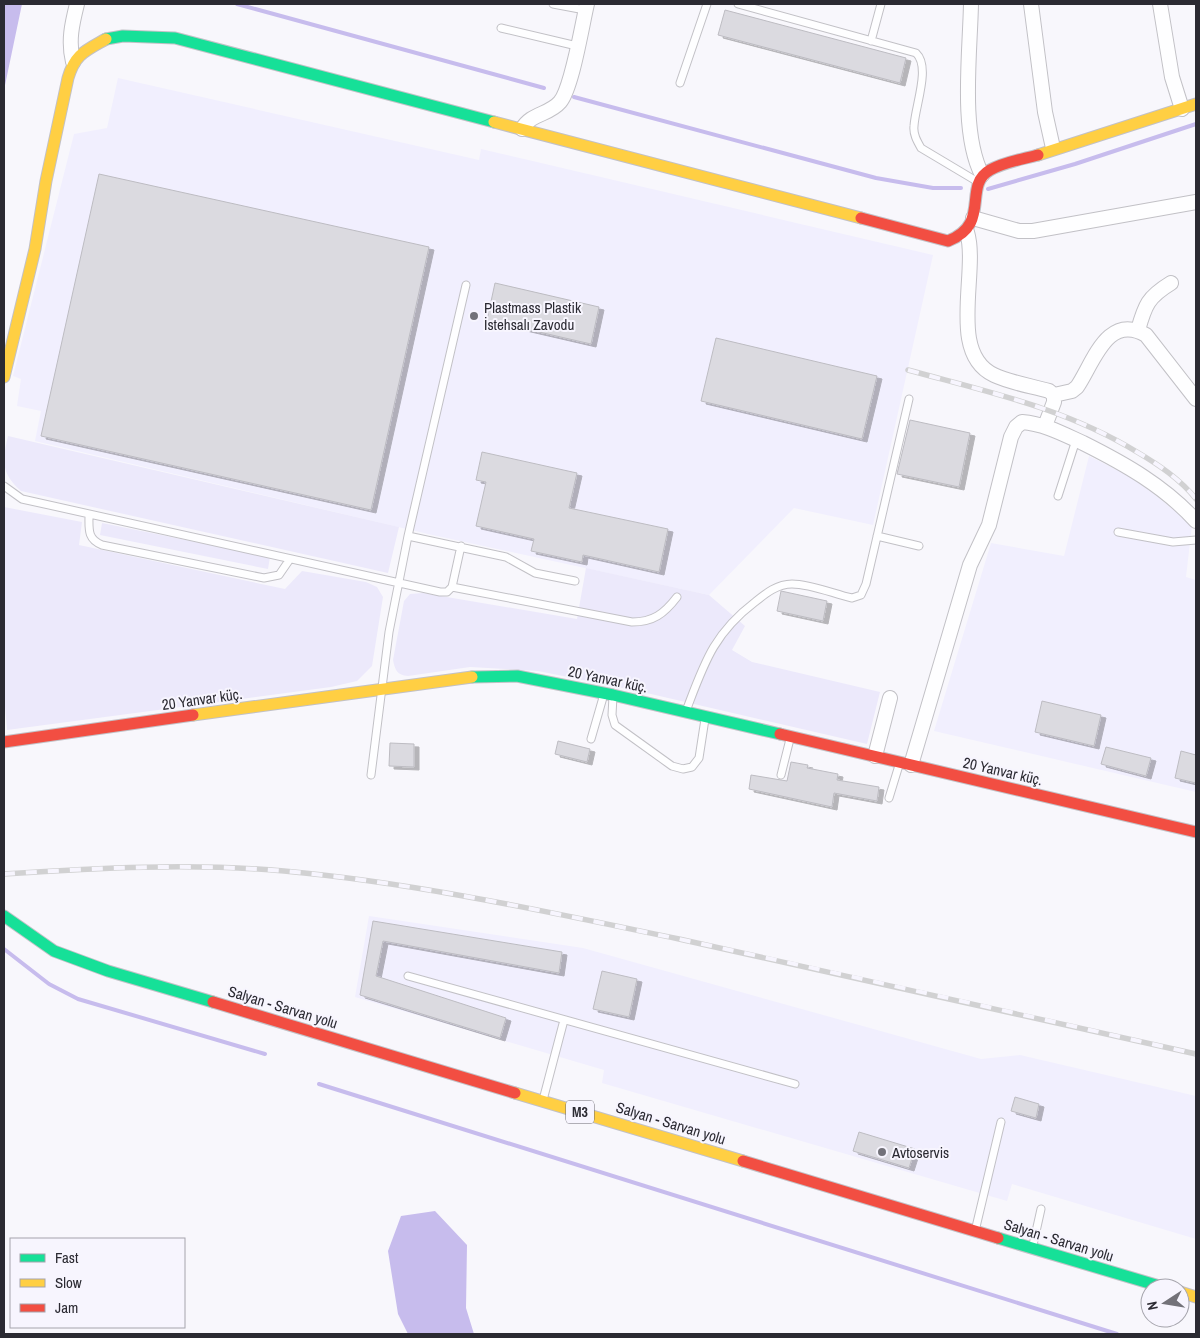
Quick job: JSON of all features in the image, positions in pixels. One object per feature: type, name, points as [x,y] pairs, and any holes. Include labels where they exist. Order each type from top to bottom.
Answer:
[{"type":"street","points":[[4,377],[35,249],[48,171],[73,62],[69,48],[76,4]]},
{"type":"street","points":[[73,62],[84,51],[107,39],[123,36],[176,38],[936,239],[957,239],[967,232],[973,218],[980,178],[971,144],[969,122],[971,4]]},
{"type":"street","points":[[1031,4],[1045,112],[1053,148]]},
{"type":"street","points":[[1160,4],[1172,77],[1182,108]]},
{"type":"street","points":[[522,129],[531,117],[560,102],[567,89],[586,7]]},
{"type":"street","points":[[980,178],[990,170],[1053,148],[1196,104]]},
{"type":"street","points":[[973,218],[1019,231],[1034,231],[1196,202]]},
{"type":"street","points":[[967,232],[972,256],[967,321],[972,353],[985,369],[994,375],[1050,391],[1054,395],[1054,402],[1045,426]]},
{"type":"street","points":[[1138,330],[1147,302],[1155,293],[1171,283]]},
{"type":"street","points":[[1054,395],[1072,391],[1077,387],[1098,350],[1106,340],[1115,333],[1127,329],[1138,330],[1146,335],[1196,399]]},
{"type":"street","points":[[906,764],[970,564],[989,525],[1011,437],[1016,427],[1022,422],[1045,426],[1117,460],[1153,481],[1196,520]]},
{"type":"street","name":"20 Yanvar küç.","points":[[4,742],[489,676],[517,676],[686,711],[1196,832]]},
{"type":"street","points":[[875,756],[890,698]]},
{"type":"street","name":"Salyan - Sarvan yolu","points":[[4,916],[54,951],[108,971],[1140,1280]]},
{"type":"lane","points":[[553,4],[586,7]]},
{"type":"lane","points":[[680,83],[707,4]]},
{"type":"lane","points":[[738,4],[871,40],[911,52],[921,58],[923,68],[914,127],[916,139],[921,148],[980,178]]},
{"type":"lane","points":[[871,40],[881,4]]},
{"type":"lane","points":[[501,28],[577,46]]},
{"type":"lane","points":[[371,776],[381,690],[398,583],[466,285]]},
{"type":"lane","points":[[686,711],[715,642],[728,625],[765,594],[778,587],[800,586],[852,598],[861,595],[866,584],[909,399]]},
{"type":"lane","points":[[1058,496],[1076,440]]},
{"type":"lane","points":[[4,486],[22,499],[440,592],[447,592],[452,587],[461,546]]},
{"type":"lane","points":[[89,514],[89,533],[94,542],[102,545],[264,578],[279,575],[290,559]]},
{"type":"lane","points":[[1118,532],[1173,542],[1196,540]]},
{"type":"lane","points":[[408,536],[506,557],[546,576],[575,581]]},
{"type":"lane","points":[[877,536],[919,546]]},
{"type":"lane","points":[[452,587],[632,622],[646,622],[659,616],[677,597]]},
{"type":"lane","points":[[608,694],[615,724],[672,766],[683,769],[692,768],[699,758],[706,716]]},
{"type":"lane","points":[[590,739],[608,694]]},
{"type":"lane","points":[[781,775],[791,736]]},
{"type":"lane","points":[[890,798],[906,764]]},
{"type":"lane","points":[[408,976],[796,1084]]},
{"type":"lane","points":[[542,1100],[564,1020]]},
{"type":"lane","points":[[975,1230],[1001,1122]]},
{"type":"lane","points":[[1032,1247],[1041,1209]]},
{"type":"shaded area","points":[[4,4],[22,4],[4,90]]},
{"type":"shaded area","name":"Plastmass Plastik İstehsalı Zavodu","points":[[118,78],[479,160],[481,149],[933,255],[873,525],[794,508],[709,595],[428,534],[35,441],[41,411],[17,406],[21,379],[13,376],[74,134],[107,128]]},
{"type":"shaded area","points":[[8,436],[399,527],[388,573],[21,491],[10,478],[5,466],[4,460]]},
{"type":"shaded area","points":[[1089,456],[1137,480],[1192,525],[1186,577],[1196,580],[1196,792],[934,731],[991,543],[1064,556]]},
{"type":"shaded area","points":[[4,507],[82,522],[79,545],[285,589],[302,571],[366,582],[377,587],[383,597],[372,666],[357,681],[331,687],[7,730],[4,695]]},
{"type":"shaded area","points":[[102,523],[270,557],[268,569],[100,535]]},
{"type":"shaded area","points":[[586,568],[709,595],[745,626],[732,650],[752,662],[880,692],[867,744],[638,691],[538,671],[470,667],[408,676],[399,673],[396,669],[393,660],[404,601],[410,594],[423,593],[577,619]]},
{"type":"shaded area","points":[[369,916],[583,948],[981,1059],[1020,1055],[1196,1096],[1196,1239],[1012,1184],[1007,1201],[602,1083],[604,1070],[355,997]]},
{"type":"shaded area","points":[[435,1211],[467,1245],[466,1308],[474,1334],[408,1334],[398,1314],[388,1251],[401,1216]]},
{"type":"building","points":[[725,10],[906,58],[900,83],[718,35]]},
{"type":"building","points":[[99,174],[429,247],[371,510],[41,436]]},
{"type":"building","points":[[495,283],[599,307],[591,344],[487,320]]},
{"type":"building","points":[[716,338],[877,376],[862,439],[701,401]]},
{"type":"building","points":[[910,420],[970,433],[959,487],[897,474]]},
{"type":"building","points":[[482,452],[577,473],[569,508],[668,529],[659,572],[583,555],[582,562],[531,551],[534,539],[476,526],[486,482],[476,480]]},
{"type":"building","points":[[781,591],[827,601],[823,621],[777,611]]},
{"type":"building","points":[[1042,701],[1101,715],[1094,746],[1035,732]]},
{"type":"building","points":[[558,741],[590,749],[587,762],[555,754]]},
{"type":"building","points":[[390,743],[414,744],[414,767],[389,766]]},
{"type":"building","points":[[1106,747],[1151,758],[1146,776],[1101,764]]},
{"type":"building","points":[[1181,751],[1196,755],[1196,783],[1175,778]]},
{"type":"building","points":[[791,762],[808,765],[807,768],[838,774],[837,780],[879,787],[877,801],[834,793],[832,807],[749,789],[751,775],[787,781]]},
{"type":"building","points":[[373,921],[562,952],[559,973],[383,941],[376,976],[506,1018],[500,1038],[360,995]]},
{"type":"building","points":[[602,971],[637,979],[629,1017],[593,1009]]},
{"type":"building","points":[[1015,1097],[1039,1104],[1036,1118],[1011,1111]]},
{"type":"building","points":[[859,1132],[915,1149],[909,1168],[853,1151]]},
{"type":"waterway","points":[[237,4],[544,88]]},
{"type":"waterway","points":[[574,97],[876,178],[933,188],[961,188]]},
{"type":"waterway","points":[[988,189],[1075,164],[1196,124]]},
{"type":"waterway","points":[[4,949],[49,984],[78,999],[265,1054]]},
{"type":"waterway","points":[[319,1084],[1117,1334]]},
{"type":"railway","points":[[908,370],[997,394],[1082,424],[1110,437],[1153,462],[1176,479],[1196,499]]},
{"type":"railway","points":[[4,874],[109,868],[214,867],[284,871],[383,883],[482,899],[679,939],[1196,1054]]},
{"type":"traffic: fast","points":[[106,39],[123,36],[175,38],[494,122]]},
{"type":"traffic: fast","points":[[472,677],[517,676],[613,695],[780,734]]},
{"type":"traffic: fast","points":[[4,916],[54,951],[108,971],[213,1002]]},
{"type":"traffic: fast","points":[[998,1238],[1140,1280]]},
{"type":"traffic: slow","points":[[4,377],[35,249],[46,181],[68,78],[78,58],[87,50],[106,39]]},
{"type":"traffic: slow","points":[[1038,155],[1196,104]]},
{"type":"traffic: slow","points":[[494,122],[861,218]]},
{"type":"traffic: slow","points":[[193,715],[472,677]]},
{"type":"traffic: slow","points":[[515,1093],[743,1161]]},
{"type":"traffic: slow","points":[[1190,1295],[1196,1297]]},
{"type":"traffic: jam","points":[[861,218],[948,241],[961,234],[969,225],[973,215],[978,185],[982,177],[990,170],[1001,165],[1038,155]]},
{"type":"traffic: jam","points":[[4,742],[193,715]]},
{"type":"traffic: jam","points":[[780,734],[1196,832]]},
{"type":"traffic: jam","points":[[213,1002],[515,1093]]},
{"type":"traffic: jam","points":[[743,1161],[998,1238]]},
{"type":"place","name":"Plastmass Plastik İstehsalı Zavodu","points":[[474,316]]},
{"type":"place","name":"Avtoservis","points":[[882,1152]]}]
